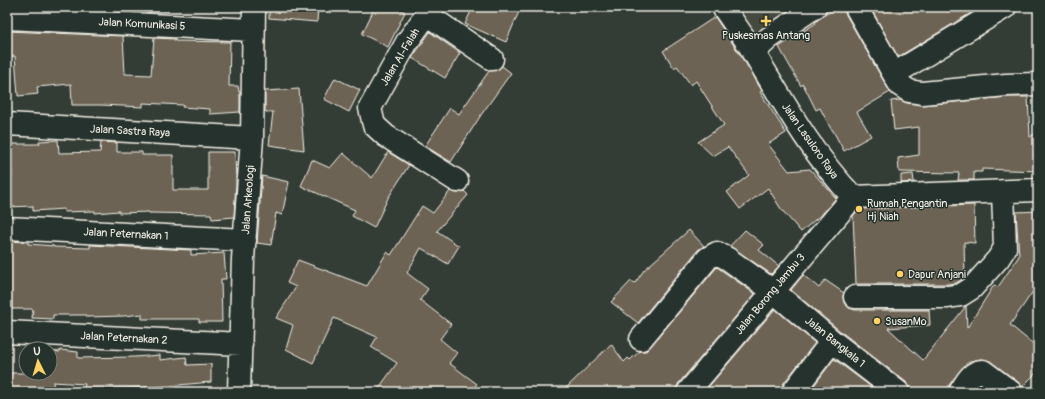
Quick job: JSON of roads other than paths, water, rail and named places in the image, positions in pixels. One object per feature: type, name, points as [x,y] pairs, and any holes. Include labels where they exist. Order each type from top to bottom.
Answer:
[{"type":"street","name":"Jalan Arkeologi","points":[[239,392],[243,259],[252,138],[254,7]]},
{"type":"street","name":"Jalan Lasuloro Raya","points":[[723,7],[754,53],[788,112],[822,162],[853,197]]},
{"type":"street","points":[[754,53],[769,38],[815,7]]},
{"type":"street","points":[[856,7],[900,85],[909,91],[915,92],[1038,84]]},
{"type":"street","points":[[894,74],[1005,7]]},
{"type":"street","points":[[429,10],[492,59]]},
{"type":"street","name":"Jalan Al-Falah","points":[[429,10],[407,42],[370,108],[374,125],[386,136],[457,181]]},
{"type":"street","name":"Jalan Komunikasi 5","points":[[7,18],[253,30]]},
{"type":"street","name":"Jalan Sastra Raya","points":[[7,124],[252,138]]},
{"type":"street","points":[[853,197],[1038,190]]},
{"type":"street","points":[[855,297],[948,297],[961,295],[972,288],[998,259],[1005,248],[1003,192]]},
{"type":"street","name":"Jalan Borong Jambu 3","points":[[688,392],[853,197]]},
{"type":"street","name":"Jalan Peternakan 1","points":[[7,228],[245,240]]},
{"type":"street","name":"Jalan Bangkala 1","points":[[641,339],[708,258],[717,253],[773,290],[832,341],[898,392]]},
{"type":"street","name":"Jalan Peternakan 2","points":[[7,332],[241,344]]},
{"type":"street","points":[[793,392],[832,341]]},
{"type":"street","points":[[960,392],[973,374],[977,371],[983,371],[1011,392]]},
{"type":"place","name":"Puskesmas Antang","points":[[766,21]]},
{"type":"place","name":"Rumah Pengantin Hj Niah","points":[[859,209]]},
{"type":"place","name":"Dapur Anjani","points":[[900,274]]},
{"type":"place","name":"SusanMo","points":[[877,321]]}]
